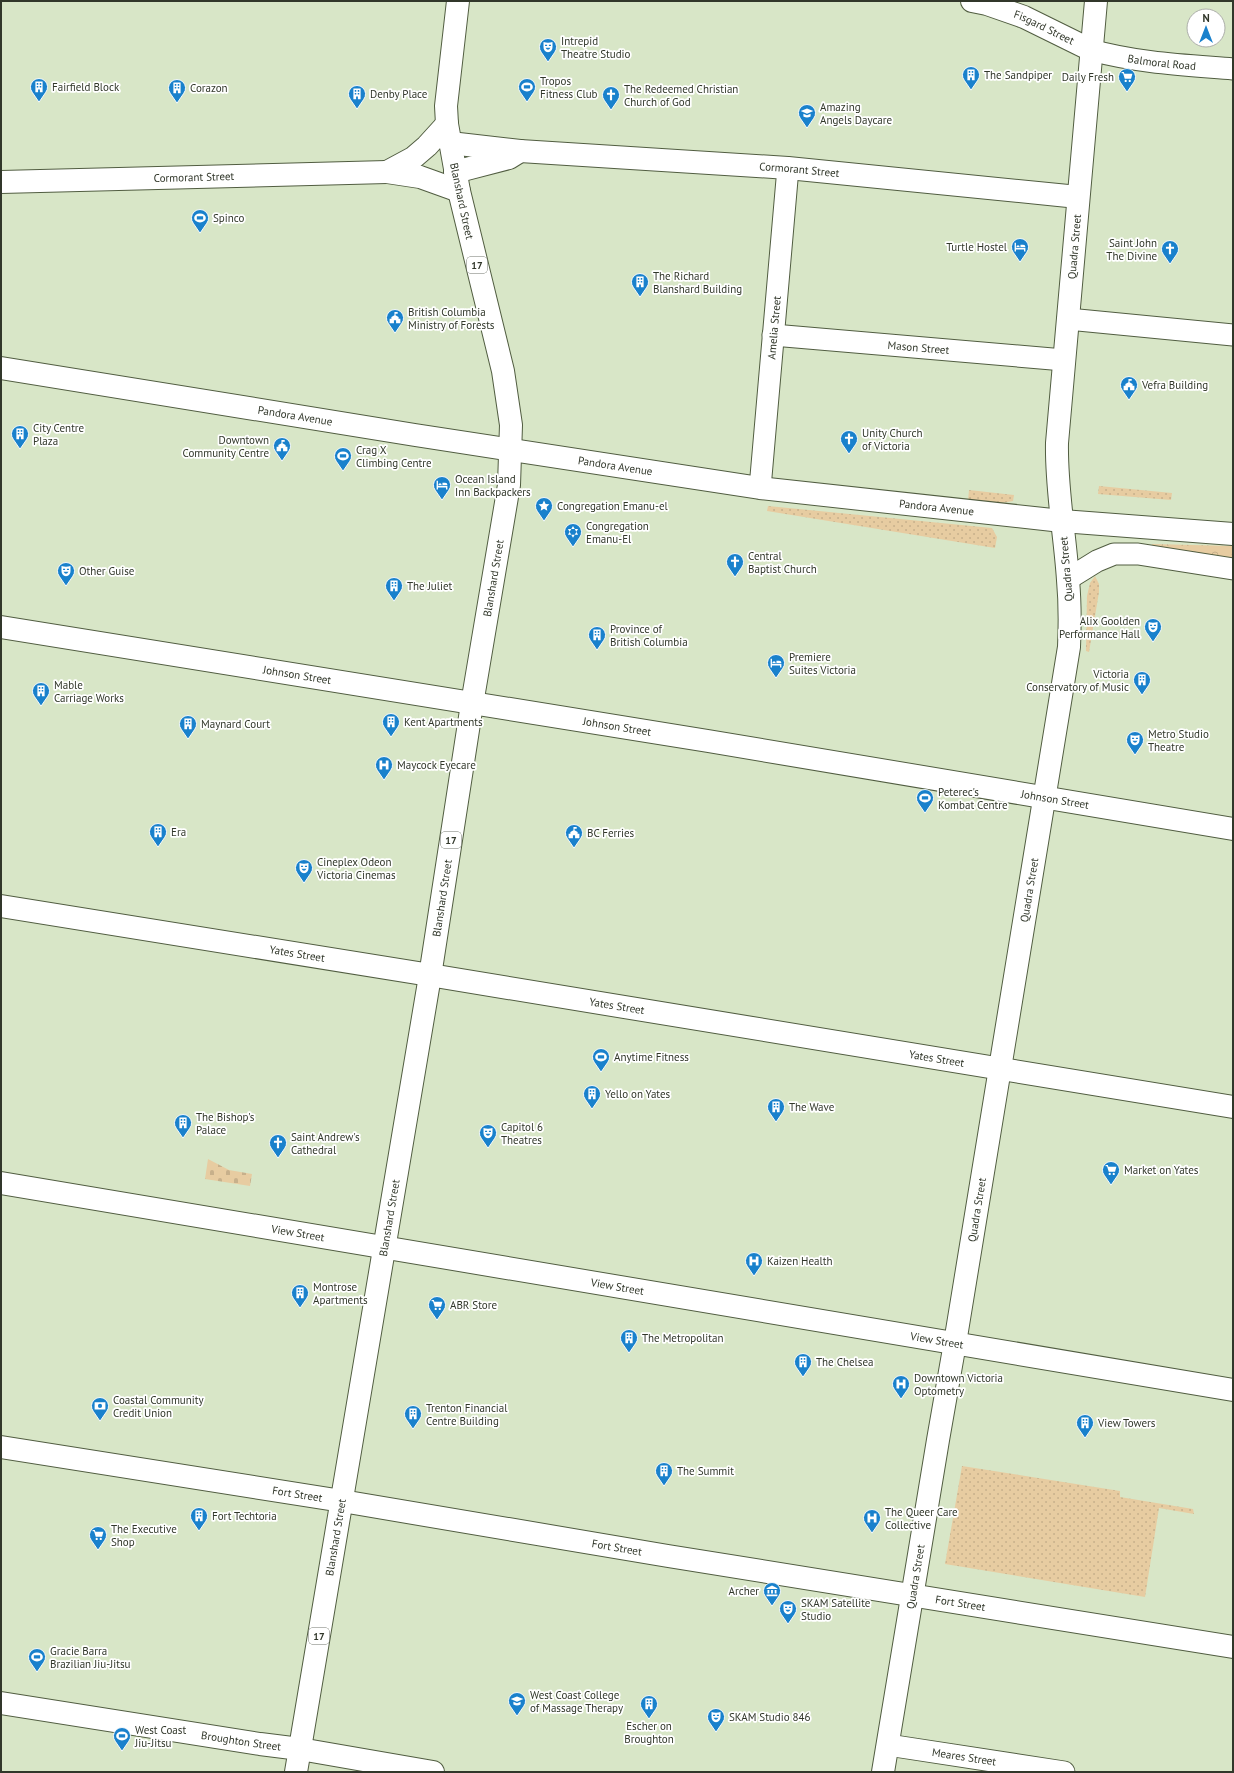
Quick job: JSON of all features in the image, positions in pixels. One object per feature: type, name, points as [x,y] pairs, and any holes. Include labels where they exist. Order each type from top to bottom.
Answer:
[{"type":"main road","name":"Blanshard Street","points":[[296,1772],[430,976],[472,704],[509,485],[511,425],[503,371],[457,181],[448,133],[446,106],[458,1]]},
{"type":"main road","name":"Fisgard Street","points":[[972,1],[987,4],[1024,17],[1092,50]]},
{"type":"main road","name":"Quadra Street","points":[[883,1772],[1069,647],[1070,611],[1068,579],[1056,464],[1096,1]]},
{"type":"main road","name":"Cormorant Street","points":[[448,133],[520,151],[788,168],[1078,197]]},
{"type":"main road","points":[[387,172],[413,158],[448,133]]},
{"type":"main road","points":[[457,181],[509,158],[520,151]]},
{"type":"main road","name":"Cormorant Street","points":[[1,182],[387,172],[457,181]]},
{"type":"main road","name":"Pandora Avenue","points":[[1,368],[511,450],[760,488],[1062,521],[1233,534]]},
{"type":"main road","name":"Johnson Street","points":[[1,627],[708,741],[1233,830]]},
{"type":"main road","name":"Yates Street","points":[[1,906],[221,940],[430,976],[1233,1107]]},
{"type":"main road","name":"View Street","points":[[1,1183],[385,1246],[1233,1390]]},
{"type":"main road","name":"Fort Street","points":[[1,1446],[1233,1648]]},
{"type":"main road","name":"Broughton Street","points":[[1,1703],[300,1749],[433,1772]]},
{"type":"street","name":"Balmoral Road","points":[[1092,50],[1119,58],[1233,69]]},
{"type":"street","name":"Amelia Street","points":[[760,488],[788,168]]},
{"type":"street","points":[[1068,319],[1233,335]]},
{"type":"street","name":"Mason Street","points":[[773,335],[1064,360]]},
{"type":"street","points":[[1068,579],[1097,561],[1114,554],[1138,554],[1233,569]]},
{"type":"street","name":"Meares Street","points":[[888,1745],[1064,1772]]},
{"type":"green space","points":[[1099,486],[1172,493],[1171,500],[1098,494]]},
{"type":"green space","points":[[969,490],[1014,495],[1013,501],[997,504],[968,501]]},
{"type":"green space","points":[[768,506],[992,528],[997,537],[995,548],[767,511]]},
{"type":"green space","points":[[1152,544],[1233,546],[1233,561],[1152,548]]},
{"type":"green space","points":[[1095,576],[1099,584],[1099,592],[1089,652],[1086,651],[1087,596],[1090,583]]},
{"type":"green space","points":[[208,1159],[229,1170],[252,1174],[250,1186],[205,1179]]},
{"type":"green space","points":[[962,1466],[1120,1491],[1120,1497],[1193,1509],[1194,1514],[1159,1508],[1145,1597],[945,1564]]},
{"type":"place","name":"Intrepid Theatre Studio","points":[[548,62]]},
{"type":"place","name":"The Sandpiper","points":[[971,90]]},
{"type":"place","name":"Daily Fresh","points":[[1127,92]]},
{"type":"place","name":"Fairfield Block","points":[[39,102]]},
{"type":"place","name":"Tropos Fitness Club","points":[[527,102]]},
{"type":"place","name":"Corazon","points":[[177,103]]},
{"type":"place","name":"Denby Place","points":[[357,109]]},
{"type":"place","name":"The Redeemed Christian Church of God","points":[[611,110]]},
{"type":"place","name":"Amazing Angels Daycare","points":[[807,128]]},
{"type":"place","name":"Spinco","points":[[200,233]]},
{"type":"place","name":"Turtle Hostel","points":[[1020,262]]},
{"type":"place","name":"Saint John The Divine","points":[[1170,264]]},
{"type":"place","name":"The Richard Blanshard Building","points":[[640,297]]},
{"type":"place","name":"British Columbia Ministry of Forests","points":[[395,333]]},
{"type":"place","name":"Vefra Building","points":[[1129,400]]},
{"type":"place","name":"City Centre Plaza","points":[[20,449]]},
{"type":"place","name":"Unity Church of Victoria","points":[[849,454]]},
{"type":"place","name":"Downtown Community Centre","points":[[282,461]]},
{"type":"place","name":"Crag X Climbing Centre","points":[[343,471]]},
{"type":"place","name":"Ocean Island Inn Backpackers","points":[[442,500]]},
{"type":"place","name":"Congregation Emanu-el","points":[[544,521]]},
{"type":"place","name":"Congregation Emanu-El","points":[[573,547]]},
{"type":"place","name":"Central Baptist Church","points":[[735,577]]},
{"type":"place","name":"Other Guise","points":[[66,586]]},
{"type":"place","name":"The Juliet","points":[[394,601]]},
{"type":"place","name":"Alix Goolden Performance Hall","points":[[1153,642]]},
{"type":"place","name":"Province of British Columbia","points":[[597,650]]},
{"type":"place","name":"Premiere Suites Victoria","points":[[776,678]]},
{"type":"place","name":"Victoria Conservatory of Music","points":[[1142,695]]},
{"type":"place","name":"Mable Carriage Works","points":[[41,706]]},
{"type":"place","name":"Kent Apartments","points":[[391,737]]},
{"type":"place","name":"Maynard Court","points":[[188,739]]},
{"type":"place","name":"Metro Studio Theatre","points":[[1135,755]]},
{"type":"place","name":"Maycock Eyecare","points":[[384,780]]},
{"type":"place","name":"Peterec's Kombat Centre","points":[[925,813]]},
{"type":"place","name":"Era","points":[[158,847]]},
{"type":"place","name":"BC Ferries","points":[[574,848]]},
{"type":"place","name":"Cineplex Odeon Victoria Cinemas","points":[[304,883]]},
{"type":"place","name":"Anytime Fitness","points":[[601,1072]]},
{"type":"place","name":"Yello on Yates","points":[[592,1109]]},
{"type":"place","name":"The Wave","points":[[776,1122]]},
{"type":"place","name":"The Bishop's Palace","points":[[183,1138]]},
{"type":"place","name":"Capitol 6 Theatres","points":[[488,1148]]},
{"type":"place","name":"Saint Andrew's Cathedral","points":[[278,1158]]},
{"type":"place","name":"Market on Yates","points":[[1111,1185]]},
{"type":"place","name":"Kaizen Health","points":[[754,1276]]},
{"type":"place","name":"Montrose Apartments","points":[[300,1308]]},
{"type":"place","name":"ABR Store","points":[[437,1320]]},
{"type":"place","name":"The Metropolitan","points":[[629,1353]]},
{"type":"place","name":"The Chelsea","points":[[803,1377]]},
{"type":"place","name":"Downtown Victoria Optometry","points":[[901,1399]]},
{"type":"place","name":"Coastal Community Credit Union","points":[[100,1421]]},
{"type":"place","name":"Trenton Financial Centre Building","points":[[413,1429]]},
{"type":"place","name":"View Towers","points":[[1085,1438]]},
{"type":"place","name":"The Summit","points":[[664,1486]]},
{"type":"place","name":"Fort Techtoria","points":[[199,1531]]},
{"type":"place","name":"The Queer Care Collective","points":[[872,1533]]},
{"type":"place","name":"The Executive Shop","points":[[98,1550]]},
{"type":"place","name":"Archer","points":[[772,1606]]},
{"type":"place","name":"SKAM Satellite Studio","points":[[788,1624]]},
{"type":"place","name":"Gracie Barra Brazilian Jiu-Jitsu","points":[[37,1672]]},
{"type":"place","name":"West Coast College of Massage Therapy","points":[[517,1716]]},
{"type":"place","name":"Escher on Broughton","points":[[649,1719]]},
{"type":"place","name":"SKAM Studio 846","points":[[716,1732]]},
{"type":"place","name":"West Coast Jiu-Jitsu","points":[[122,1751]]}]
